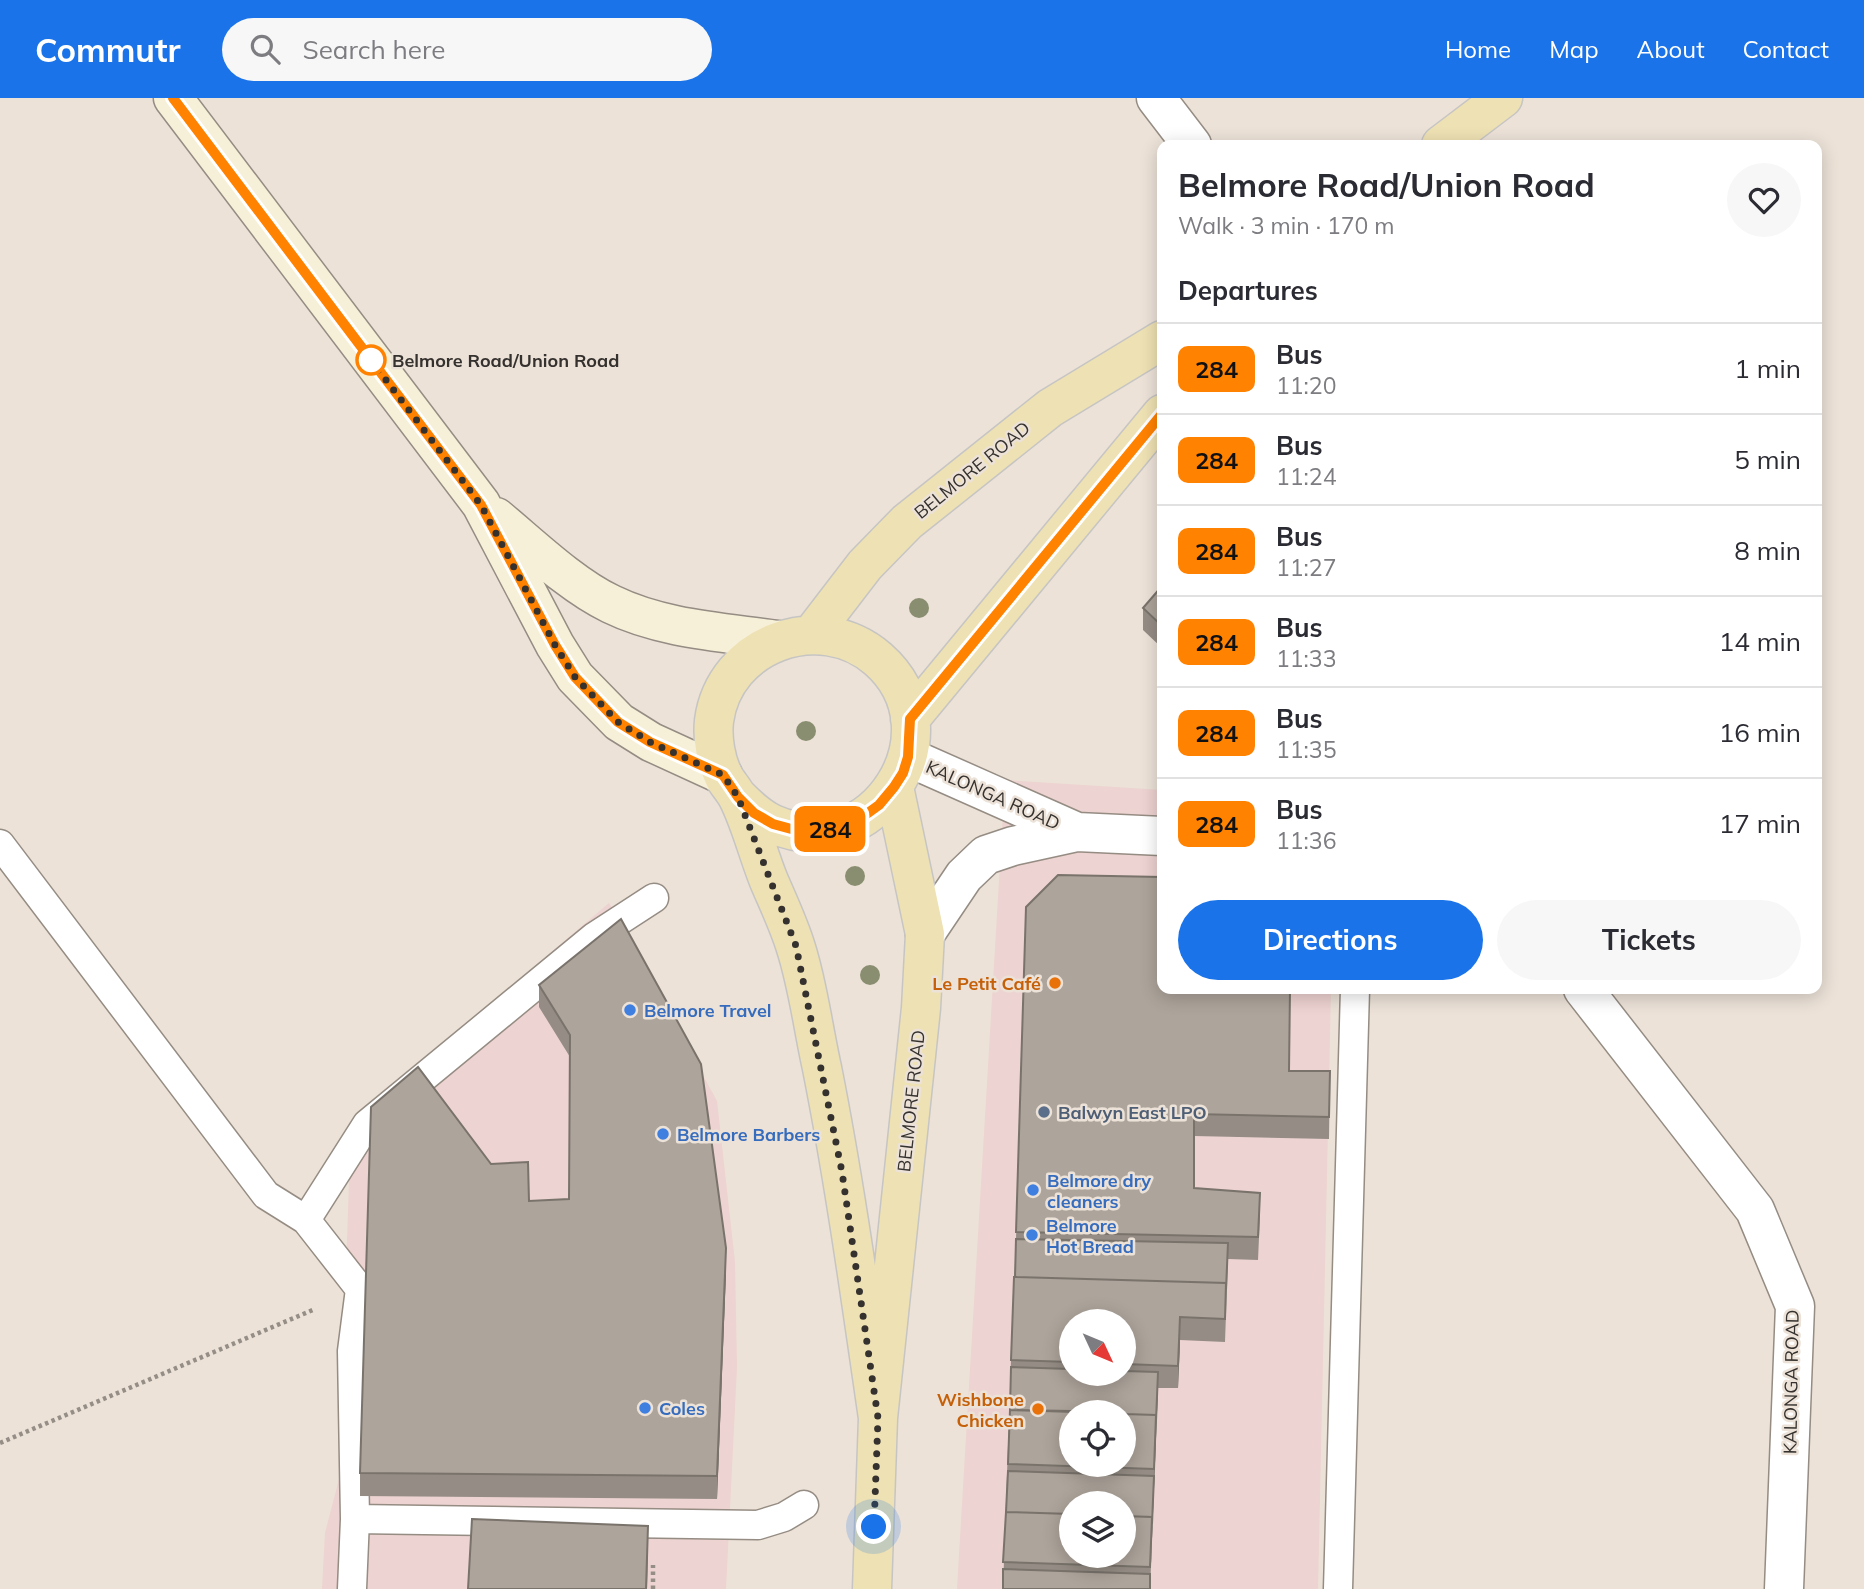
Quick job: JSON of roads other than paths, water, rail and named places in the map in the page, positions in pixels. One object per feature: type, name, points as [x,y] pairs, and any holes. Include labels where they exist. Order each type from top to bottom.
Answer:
[{"type":"main road","points":[[173,98],[481,505],[555,645],[575,677],[618,722],[730,786],[754,813],[773,824],[795,830],[840,828],[861,818],[879,805],[901,772]]},
{"type":"main road","points":[[1448,140],[1503,98]]},
{"type":"main road","name":"BELMORE ROAD","points":[[878,1418],[842,1172],[796,946],[715,748],[714,722],[721,695],[734,672],[754,653],[795,637],[907,522],[1050,408],[1157,343]]},
{"type":"main road","points":[[910,719],[1157,420]]},
{"type":"main road","points":[[481,505],[564,573],[610,604],[662,623],[795,637]]},
{"type":"main road","name":"BELMORE ROAD","points":[[795,637],[847,640],[877,659],[889,670],[898,685],[910,719],[901,772],[925,934],[921,1008],[878,1418],[872,1589]]},
{"type":"street","points":[[1156,98],[1188,140]]},
{"type":"street","name":"KALONGA ROAD","points":[[901,772],[1077,832]]},
{"type":"street","name":"KALONGA ROAD","points":[[925,934],[964,876],[986,855],[1013,846],[1077,832],[1157,836]]},
{"type":"street","name":"KALONGA ROAD","points":[[1587,994],[1755,1210],[1795,1306],[1784,1589]]},
{"type":"lane","points":[[0,844],[265,1195],[306,1220],[360,1289],[352,1351],[355,1519],[352,1589]]},
{"type":"lane","points":[[306,1220],[367,1124],[594,937],[654,898]]},
{"type":"lane","points":[[1338,1589],[1355,994]]},
{"type":"lane","points":[[355,1519],[758,1525],[784,1517],[804,1504]]},
{"type":"place","name":"Belmore Road/Union Road","points":[[371,360]]},
{"type":"place","name":"Le Petit Café","points":[[1055,983]]},
{"type":"place","name":"Belmore Travel","points":[[630,1010]]},
{"type":"place","name":"Balwyn East LPO","points":[[1044,1112]]},
{"type":"place","name":"Belmore Barbers","points":[[663,1134]]},
{"type":"place","name":"Belmore dry cleaners","points":[[1033,1190]]},
{"type":"place","name":"Belmore Hot Bread","points":[[1032,1235]]},
{"type":"place","name":"Coles","points":[[645,1408]]},
{"type":"place","name":"Wishbone Chicken","points":[[1038,1409]]}]
